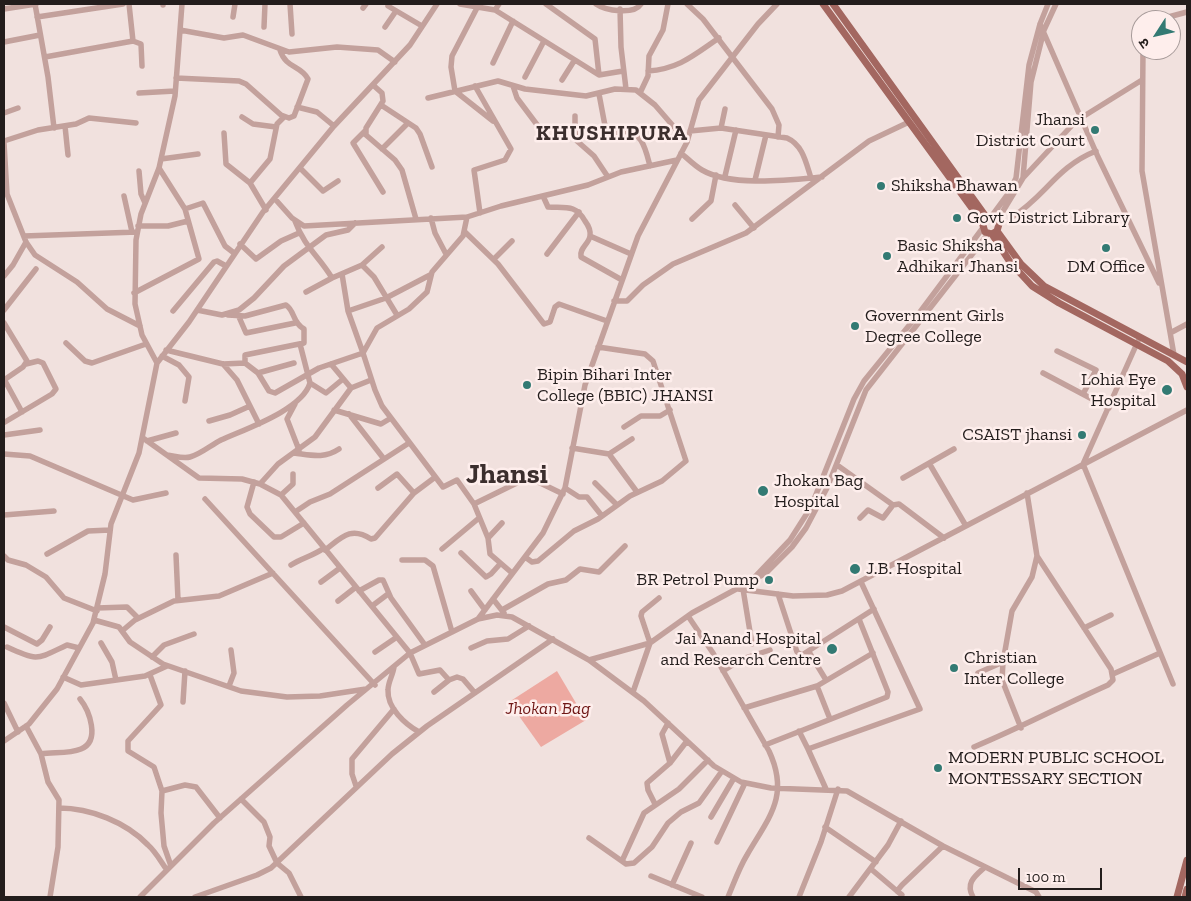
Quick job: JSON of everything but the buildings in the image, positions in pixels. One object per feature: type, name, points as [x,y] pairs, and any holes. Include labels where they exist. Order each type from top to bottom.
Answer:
[{"type":"main road","points":[[823,4],[909,122],[1021,264],[1044,286],[1187,362]]},
{"type":"main road","points":[[833,4],[990,226],[1010,262],[1032,286],[1176,367],[1182,374],[1187,386]]},
{"type":"main road","points":[[1177,897],[1187,860]]},
{"type":"main road","points":[[1185,897],[1187,889]]},
{"type":"street","points":[[4,9],[36,4],[54,128]]},
{"type":"street","points":[[38,17],[122,4]]},
{"type":"street","points":[[129,4],[133,41]]},
{"type":"street","points":[[157,363],[146,344],[140,326],[134,293],[136,230],[159,168],[176,91],[182,4]]},
{"type":"street","points":[[233,17],[235,4]]},
{"type":"street","points":[[264,27],[265,4]]},
{"type":"street","points":[[290,4],[292,34]]},
{"type":"street","points":[[4,741],[26,726],[57,689],[94,620],[105,574],[110,530],[145,440],[157,363],[197,310],[240,244],[266,210],[334,126],[395,62],[437,4]]},
{"type":"street","points":[[460,4],[495,10],[599,75],[623,72]]},
{"type":"street","points":[[495,10],[499,4]]},
{"type":"street","points":[[546,4],[595,39],[599,75]]},
{"type":"street","points":[[596,4],[604,9],[620,10],[635,10],[641,4]]},
{"type":"street","points":[[640,93],[647,81],[647,61],[664,30],[668,4]]},
{"type":"street","points":[[687,4],[719,38],[772,109],[779,126],[778,137]]},
{"type":"street","points":[[478,619],[543,533],[564,491],[584,385],[631,254],[687,142],[699,100],[777,4]]},
{"type":"street","points":[[1019,178],[1028,72],[1040,24],[1048,4]]},
{"type":"street","points":[[1019,178],[1031,82],[1044,30],[1056,4]]},
{"type":"street","points":[[388,6],[422,26]]},
{"type":"street","points":[[478,6],[452,56],[451,67],[455,91],[497,124]]},
{"type":"street","points":[[620,10],[623,72],[626,89]]},
{"type":"street","points":[[385,27],[396,11]]},
{"type":"street","points":[[493,62],[513,21]]},
{"type":"street","points":[[1040,24],[1096,151],[1162,289]]},
{"type":"street","points":[[180,30],[224,38],[243,35],[289,52],[345,47],[378,50],[395,62]]},
{"type":"street","points":[[4,42],[40,34]]},
{"type":"street","points":[[648,71],[666,70],[677,66],[719,38]]},
{"type":"street","points":[[45,57],[133,41],[141,44],[142,66]]},
{"type":"street","points":[[525,77],[544,41]]},
{"type":"street","points":[[250,182],[270,159],[278,120],[284,117],[292,118],[308,79],[304,73],[284,61],[280,50]]},
{"type":"street","points":[[1143,60],[1142,171],[1162,289],[1172,332],[1174,356]]},
{"type":"street","points":[[562,80],[574,61]]},
{"type":"street","points":[[176,78],[239,80],[284,117]]},
{"type":"street","points":[[589,660],[650,643],[688,616],[772,568],[799,538],[837,465],[866,390],[990,226],[1019,178],[1082,117],[1142,80]]},
{"type":"street","points":[[428,98],[498,81],[513,86],[586,96],[626,89],[640,93],[655,105],[687,142]]},
{"type":"street","points":[[373,85],[384,97],[365,131],[353,143],[383,192]]},
{"type":"street","points":[[475,86],[511,147],[511,152],[502,162],[474,170],[480,213]]},
{"type":"street","points":[[513,86],[516,98],[544,134]]},
{"type":"street","points":[[139,93],[176,91]]},
{"type":"street","points":[[600,94],[606,131],[610,133],[626,131],[634,134],[643,143],[650,166]]},
{"type":"street","points":[[381,105],[408,123],[420,134],[432,168]]},
{"type":"street","points":[[297,107],[316,112],[334,126]]},
{"type":"street","points":[[4,113],[18,108]]},
{"type":"street","points":[[721,128],[725,109]]},
{"type":"street","points":[[575,116],[577,141],[594,156],[608,177]]},
{"type":"street","points":[[242,117],[253,124],[276,127]]},
{"type":"street","points":[[136,124],[89,118],[4,142],[5,186],[25,239],[41,261],[77,282],[107,309],[140,326]]},
{"type":"street","points":[[614,301],[627,301],[642,285],[673,264],[731,241],[754,228],[879,135],[909,122]]},
{"type":"street","points":[[382,149],[408,123]]},
{"type":"street","points":[[65,126],[68,155]]},
{"type":"street","points":[[690,131],[721,128],[787,138],[798,145],[811,178]]},
{"type":"street","points":[[725,176],[736,130]]},
{"type":"street","points":[[365,131],[370,139],[395,160],[402,170],[408,182],[416,219]]},
{"type":"street","points":[[224,133],[226,164],[250,182],[266,210]]},
{"type":"street","points":[[755,180],[766,135]]},
{"type":"street","points":[[1012,217],[1023,209],[1072,162],[1096,151]]},
{"type":"street","points":[[681,153],[703,171],[716,175],[755,180],[822,177]]},
{"type":"street","points":[[161,159],[198,154]]},
{"type":"street","points":[[295,221],[310,227],[466,217],[608,177],[677,160]]},
{"type":"street","points":[[134,293],[198,260],[185,208],[159,168]]},
{"type":"street","points":[[301,169],[323,191],[338,181]]},
{"type":"street","points":[[139,171],[141,194],[145,203]]},
{"type":"street","points":[[692,218],[711,201],[716,175]]},
{"type":"street","points":[[124,196],[136,230]]},
{"type":"street","points":[[543,196],[548,208],[568,206],[578,212],[590,230],[590,236],[581,251],[581,256],[622,280]]},
{"type":"street","points":[[275,199],[295,221],[308,249],[319,258],[332,278]]},
{"type":"street","points":[[185,208],[203,203],[226,246],[234,253]]},
{"type":"street","points":[[735,205],[754,228]]},
{"type":"street","points":[[547,254],[578,212]]},
{"type":"street","points":[[166,350],[222,364],[245,363],[258,372],[272,393],[307,374],[363,353],[374,332],[423,297],[428,287],[430,276],[465,232],[466,217]]},
{"type":"street","points":[[431,218],[435,233],[446,254]]},
{"type":"street","points":[[25,239],[136,230],[168,226],[188,221]]},
{"type":"street","points":[[228,315],[239,310],[254,298],[273,275],[308,249],[332,232],[348,230],[355,223]]},
{"type":"street","points":[[752,580],[790,540],[808,514],[864,381],[990,226]]},
{"type":"street","points":[[465,232],[494,259],[544,324],[550,322],[555,307],[558,304],[607,321]]},
{"type":"street","points":[[240,244],[256,259],[282,241],[299,233]]},
{"type":"street","points":[[590,236],[631,254]]},
{"type":"street","points":[[4,276],[13,266],[25,239]]},
{"type":"street","points":[[494,259],[512,241]]},
{"type":"street","points":[[306,292],[362,265],[382,247]]},
{"type":"street","points":[[173,311],[214,262],[219,262],[226,266]]},
{"type":"street","points":[[362,265],[374,278],[397,315]]},
{"type":"street","points":[[4,310],[36,269]]},
{"type":"street","points":[[342,274],[348,311],[377,396],[442,487],[453,481],[459,482],[474,504],[488,538],[490,554],[512,573]]},
{"type":"street","points":[[348,311],[386,298],[430,276]]},
{"type":"street","points":[[197,310],[239,317],[286,305],[290,307],[296,323],[305,331],[306,341],[300,344],[249,353],[244,357],[245,363]]},
{"type":"street","points":[[239,317],[246,333],[296,323]]},
{"type":"street","points":[[4,323],[26,358],[26,364]]},
{"type":"street","points":[[1172,332],[1187,324]]},
{"type":"street","points":[[1140,336],[1083,464],[1173,684]]},
{"type":"street","points":[[66,343],[85,362],[92,363],[146,344]]},
{"type":"street","points":[[300,344],[310,383],[326,393],[343,379]]},
{"type":"street","points":[[525,557],[532,562],[538,561],[568,535],[602,516],[637,492],[656,484],[685,464],[686,456],[653,360],[649,356],[598,347]]},
{"type":"street","points":[[1057,351],[1096,370],[1083,394]]},
{"type":"street","points":[[162,356],[178,365],[189,377],[185,401]]},
{"type":"street","points":[[5,422],[22,412],[52,394],[56,389],[43,363],[38,361],[26,364],[4,379],[22,412]]},
{"type":"street","points":[[258,372],[294,363]]},
{"type":"street","points":[[222,364],[237,380],[259,424]]},
{"type":"street","points":[[331,364],[351,388]]},
{"type":"street","points":[[1043,372],[1109,408]]},
{"type":"street","points":[[304,523],[280,537],[274,537],[250,514],[247,507],[257,483],[278,464],[315,437],[351,388],[372,380]]},
{"type":"street","points":[[296,451],[287,419],[297,402],[306,393],[310,383]]},
{"type":"street","points":[[165,454],[189,457],[221,440],[259,424],[297,402]]},
{"type":"street","points":[[209,421],[230,415],[250,406]]},
{"type":"street","points":[[334,410],[381,424],[391,418]]},
{"type":"street","points":[[624,427],[641,416],[660,416],[670,410]]},
{"type":"street","points":[[736,590],[743,589],[778,594],[827,595],[842,592],[1187,410]]},
{"type":"street","points":[[349,414],[384,459]]},
{"type":"street","points":[[4,435],[40,430]]},
{"type":"street","points":[[145,440],[176,433]]},
{"type":"street","points":[[572,448],[609,454],[632,439]]},
{"type":"street","points":[[145,440],[199,478],[236,478],[257,483],[281,495],[410,653],[420,674],[440,670],[449,680]]},
{"type":"street","points":[[295,512],[310,502],[330,494],[409,442]]},
{"type":"street","points":[[296,451],[322,456],[332,454],[339,449]]},
{"type":"street","points":[[903,478],[954,449]]},
{"type":"street","points":[[4,454],[30,456],[133,500],[166,493]]},
{"type":"street","points":[[609,454],[637,492]]},
{"type":"street","points":[[929,463],[966,526]]},
{"type":"street","points":[[837,465],[893,505],[901,504],[944,538]]},
{"type":"street","points":[[281,495],[293,484],[293,474]]},
{"type":"street","points":[[378,488],[397,474],[414,493]]},
{"type":"street","points":[[291,566],[303,558],[313,556],[346,534],[359,533],[371,539],[375,538],[414,493],[434,478]]},
{"type":"street","points":[[474,504],[525,479],[532,478],[579,497],[587,496],[602,516]]},
{"type":"street","points":[[594,483],[617,505]]},
{"type":"street","points":[[974,746],[1021,728],[1113,680],[1113,674],[1037,556],[1026,494]]},
{"type":"street","points":[[205,499],[374,685]]},
{"type":"street","points":[[860,518],[868,510],[883,518],[893,505]]},
{"type":"street","points":[[4,514],[54,511]]},
{"type":"street","points":[[442,549],[479,518]]},
{"type":"street","points":[[488,538],[502,523]]},
{"type":"street","points":[[47,554],[88,531],[110,530]]},
{"type":"street","points":[[140,897],[240,799],[410,653],[478,619],[503,612],[548,584],[566,580],[580,569],[599,572],[625,546]]},
{"type":"street","points":[[461,553],[486,577],[500,564]]},
{"type":"street","points":[[176,555],[178,600]]},
{"type":"street","points":[[1021,728],[1002,680],[1003,662],[1006,655],[1012,611],[1032,577],[1037,556]]},
{"type":"street","points":[[4,558],[32,568],[46,577],[64,598],[97,610],[127,607],[138,618]]},
{"type":"street","points":[[402,560],[425,560],[433,566],[452,632]]},
{"type":"street","points":[[321,582],[340,568]]},
{"type":"street","points":[[122,631],[138,618],[178,600],[219,596],[273,573]]},
{"type":"street","points":[[338,601],[358,589],[381,579],[388,594],[424,646]]},
{"type":"street","points":[[808,749],[920,709],[861,582]]},
{"type":"street","points":[[743,589],[752,644]]},
{"type":"street","points":[[471,591],[485,610]]},
{"type":"street","points":[[372,606],[388,594]]},
{"type":"street","points":[[778,594],[797,652],[802,655],[874,609]]},
{"type":"street","points":[[633,692],[650,643],[641,616],[642,612],[659,598]]},
{"type":"street","points":[[493,599],[503,612],[589,660],[633,692],[708,760],[734,778],[745,783],[777,788],[838,789],[858,795],[943,846],[1036,892],[1039,897]]},
{"type":"street","points":[[1084,628],[1111,615]]},
{"type":"street","points":[[688,616],[744,708],[775,767],[777,788],[774,810],[745,858],[728,897]]},
{"type":"street","points":[[765,745],[884,698],[888,694],[859,619]]},
{"type":"street","points":[[94,620],[115,625],[130,642],[167,666],[248,692],[287,697],[320,696],[368,689]]},
{"type":"street","points":[[471,648],[487,641],[508,639],[529,626]]},
{"type":"street","points":[[4,627],[37,644],[42,640],[50,627]]},
{"type":"street","points":[[152,657],[164,645],[194,634]]},
{"type":"street","points":[[375,652],[397,637]]},
{"type":"street","points":[[195,897],[257,876],[277,863],[356,786],[419,732],[554,640]]},
{"type":"street","points":[[101,644],[112,662],[116,680]]},
{"type":"street","points":[[7,647],[32,658],[44,657],[67,645],[79,648]]},
{"type":"street","points":[[229,686],[234,673],[231,650]]},
{"type":"street","points":[[723,672],[742,659],[770,650]]},
{"type":"street","points":[[809,652],[826,680]]},
{"type":"street","points":[[744,708],[817,686],[872,653]]},
{"type":"street","points":[[1113,674],[1160,653]]},
{"type":"street","points":[[978,673],[1003,662]]},
{"type":"street","points":[[64,677],[81,685],[150,675],[167,666]]},
{"type":"street","points":[[394,667],[388,690],[394,709],[404,722],[419,732]]},
{"type":"street","points":[[183,702],[185,671]]},
{"type":"street","points":[[150,675],[161,705],[128,741],[128,751],[154,767],[162,791],[163,839],[169,868]]},
{"type":"street","points":[[434,692],[449,680],[460,677],[475,693]]},
{"type":"street","points":[[817,686],[830,719]]},
{"type":"street","points":[[41,754],[78,750],[87,744],[92,730],[90,716],[80,699]]},
{"type":"street","points":[[4,703],[18,732]]},
{"type":"street","points":[[356,786],[352,774],[352,760],[394,709]]},
{"type":"street","points":[[668,723],[662,734],[670,763]]},
{"type":"street","points":[[26,726],[41,754],[46,778],[57,795],[59,808],[58,847],[50,897]]},
{"type":"street","points":[[799,731],[826,789]]},
{"type":"street","points":[[655,804],[648,790],[647,783],[670,763],[687,741]]},
{"type":"street","points":[[622,861],[644,813],[679,789],[708,760]]},
{"type":"street","points":[[589,838],[626,864],[634,863],[652,847],[668,823],[681,812],[699,802],[722,771]]},
{"type":"street","points":[[711,818],[734,778]]},
{"type":"street","points":[[717,842],[745,783]]},
{"type":"street","points":[[162,791],[185,785],[196,787],[220,818]]},
{"type":"street","points":[[799,897],[838,789]]},
{"type":"street","points":[[240,799],[264,822],[270,837],[269,846],[277,863],[289,873],[301,897]]},
{"type":"street","points":[[59,808],[89,811],[131,831],[152,848],[169,868]]},
{"type":"street","points":[[849,897],[876,862],[901,821]]},
{"type":"street","points":[[825,828],[876,862]]},
{"type":"street","points":[[672,885],[691,843]]},
{"type":"street","points":[[870,869],[901,895],[943,846]]},
{"type":"street","points":[[973,897],[970,889],[972,880],[986,867]]},
{"type":"street","points":[[651,876],[702,897]]},
{"type":"green space","name":"Jhokan Bag","points":[[557,671],[586,720],[541,747],[509,702]]},
{"type":"place","name":"Jhansi District Court","points":[[1095,130]]},
{"type":"place","name":"Shiksha Bhawan","points":[[881,186]]},
{"type":"place","name":"Govt District Library","points":[[957,218]]},
{"type":"place","name":"DM Office","points":[[1106,248]]},
{"type":"place","name":"Basic Shiksha Adhikari Jhansi","points":[[887,256]]},
{"type":"place","name":"Government Girls Degree College","points":[[855,326]]},
{"type":"place","name":"Bipin Bihari Inter College (BBIC) JHANSI","points":[[527,385]]},
{"type":"place","name":"Lohia Eye Hospital","points":[[1167,390]]},
{"type":"place","name":"CSAIST jhansi","points":[[1082,435]]},
{"type":"place","name":"Jhokan Bag Hospital","points":[[763,491]]},
{"type":"place","name":"J.B. Hospital","points":[[855,569]]},
{"type":"place","name":"BR Petrol Pump","points":[[769,580]]},
{"type":"place","name":"Jai Anand Hospital and Research Centre","points":[[832,649]]},
{"type":"place","name":"Christian Inter College","points":[[954,668]]},
{"type":"place","name":"MODERN PUBLIC SCHOOL MONTESSARY SECTION","points":[[938,768]]},
{"type":"district","name":"KHUSHIPURA","points":[[612,134]]},
{"type":"district","name":"Jhansi","points":[[507,475]]}]
